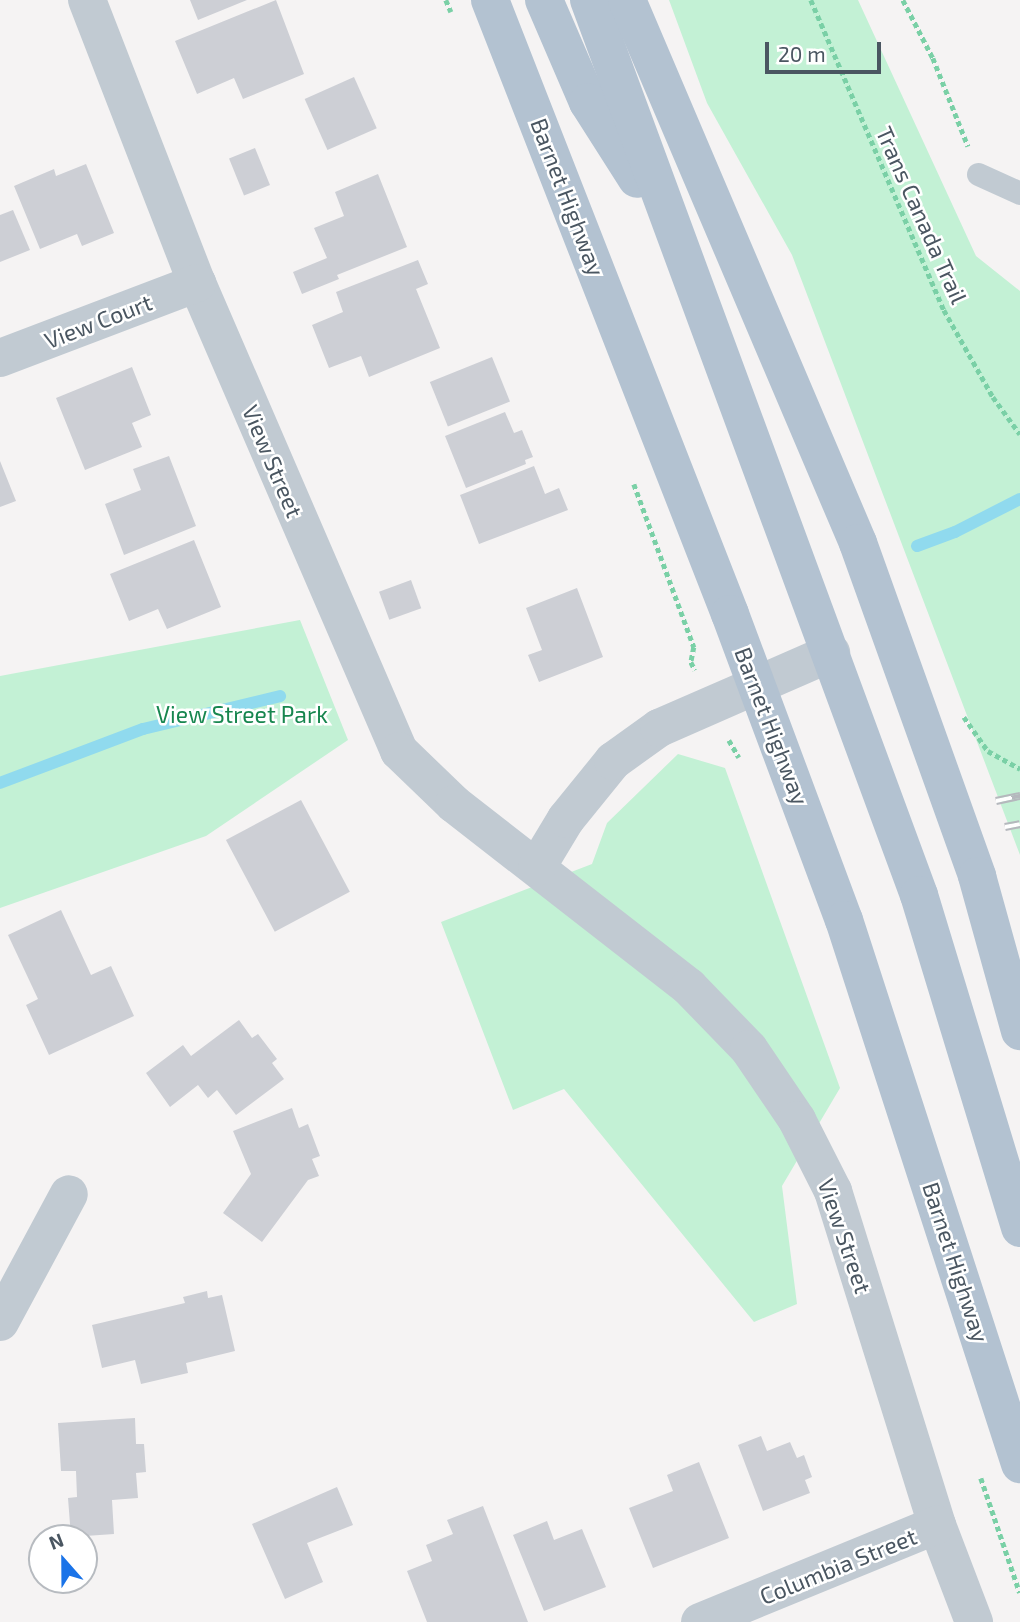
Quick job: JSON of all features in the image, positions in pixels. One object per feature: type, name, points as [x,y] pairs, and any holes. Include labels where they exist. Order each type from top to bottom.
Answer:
[{"type":"main road","name":"Barnet Highway","points":[[490,0],[757,685],[844,920],[1020,1464]]},
{"type":"main road","points":[[544,0],[589,102],[671,227]]},
{"type":"main road","points":[[589,0],[919,895],[1020,1228]]},
{"type":"main road","points":[[627,0],[858,542],[977,876],[1020,1031]]},
{"type":"street","name":"View Street","points":[[87,0],[197,284],[399,751],[454,804],[689,987],[749,1049],[797,1120],[833,1191],[937,1525],[974,1622]]},
{"type":"street","name":"View Court","points":[[0,358],[197,284]]},
{"type":"street","points":[[537,867],[566,820],[613,761],[659,728],[831,653]]},
{"type":"street","points":[[0,1322],[69,1194]]},
{"type":"street","name":"Columbia Street","points":[[700,1622],[937,1525]]},
{"type":"lane","points":[[978,174],[1020,193]]},
{"type":"path","name":"Trans Canada Trail","points":[[811,0],[944,310],[993,397],[1020,434]]},
{"type":"path","points":[[903,0],[933,58],[978,174]]},
{"type":"path","points":[[729,740],[734,750]]},
{"type":"green space","points":[[669,0],[858,0],[976,256],[1020,291],[1020,855],[792,255],[707,103]]},
{"type":"green space","name":"View Street Park","points":[[300,620],[348,740],[206,836],[0,908],[0,676]]},
{"type":"green space","points":[[678,754],[725,768],[840,1088],[782,1186],[797,1304],[754,1322],[564,1089],[513,1110],[441,922],[592,864],[607,823]]},
{"type":"building","points":[[190,0],[247,0],[198,20]]},
{"type":"building","points":[[276,0],[304,74],[243,99],[234,78],[197,94],[175,41]]},
{"type":"building","points":[[354,77],[377,128],[327,150],[305,99]]},
{"type":"building","points":[[255,148],[270,185],[244,196],[229,158]]},
{"type":"building","points":[[86,164],[114,233],[82,246],[77,234],[40,249],[14,186],[54,169],[56,176]]},
{"type":"building","points":[[378,174],[407,247],[337,275],[339,279],[302,294],[293,272],[327,258],[314,228],[344,216],[335,192]]},
{"type":"building","points":[[13,210],[30,250],[0,262],[0,215]]},
{"type":"building","points":[[418,260],[428,284],[416,289],[440,348],[369,377],[361,356],[329,368],[312,325],[343,312],[336,292]]},
{"type":"building","points":[[492,357],[510,402],[448,427],[430,382]]},
{"type":"building","points":[[132,367],[151,415],[132,423],[142,447],[85,470],[56,398]]},
{"type":"building","points":[[505,412],[514,433],[522,430],[533,457],[525,460],[526,464],[466,488],[445,436]]},
{"type":"building","points":[[169,456],[196,526],[124,555],[105,504],[141,490],[133,469]]},
{"type":"building","points":[[0,461],[16,501],[0,507]]},
{"type":"building","points":[[534,466],[545,494],[559,488],[568,510],[479,544],[460,495]]},
{"type":"building","points":[[194,540],[221,607],[167,629],[158,609],[129,621],[110,574]]},
{"type":"building","points":[[411,580],[421,608],[389,620],[379,592]]},
{"type":"building","points":[[577,588],[603,657],[539,682],[528,655],[542,650],[526,608]]},
{"type":"building","points":[[301,800],[350,892],[275,932],[226,840]]},
{"type":"building","points":[[61,910],[91,975],[111,966],[134,1016],[49,1055],[26,1005],[38,999],[8,935]]},
{"type":"building","points":[[239,1020],[252,1038],[258,1034],[277,1059],[272,1063],[284,1079],[236,1115],[217,1090],[208,1098],[198,1085],[170,1107],[146,1073],[183,1045],[191,1056]]},
{"type":"building","points":[[292,1108],[299,1128],[308,1124],[320,1156],[312,1159],[319,1176],[308,1180],[262,1242],[223,1213],[251,1174],[233,1131]]},
{"type":"building","points":[[207,1291],[208,1298],[222,1295],[235,1351],[186,1363],[188,1373],[141,1384],[135,1360],[102,1368],[92,1325],[185,1303],[183,1297]]},
{"type":"building","points":[[135,1418],[136,1444],[144,1444],[146,1472],[136,1473],[138,1498],[112,1500],[114,1534],[98,1535],[98,1524],[70,1524],[68,1498],[77,1497],[76,1471],[61,1471],[58,1423]]},
{"type":"building","points":[[761,1436],[767,1451],[790,1442],[797,1458],[804,1455],[812,1477],[805,1480],[810,1493],[763,1511],[738,1445]]},
{"type":"building","points":[[699,1462],[729,1538],[653,1568],[629,1508],[673,1491],[667,1475]]},
{"type":"building","points":[[337,1487],[353,1525],[307,1543],[323,1582],[285,1599],[252,1524]]},
{"type":"building","points":[[483,1506],[528,1622],[427,1622],[407,1571],[432,1561],[426,1545],[453,1534],[447,1520]]},
{"type":"building","points":[[547,1521],[554,1540],[582,1529],[606,1587],[544,1611],[513,1535]]},
{"type":"waterway","points":[[917,546],[955,532],[1020,499]]},
{"type":"waterway","points":[[0,783],[143,729],[280,696]]},
{"type":"railway","points":[[996,801],[1020,796]]},
{"type":"railway","points":[[1005,827],[1020,824]]}]
